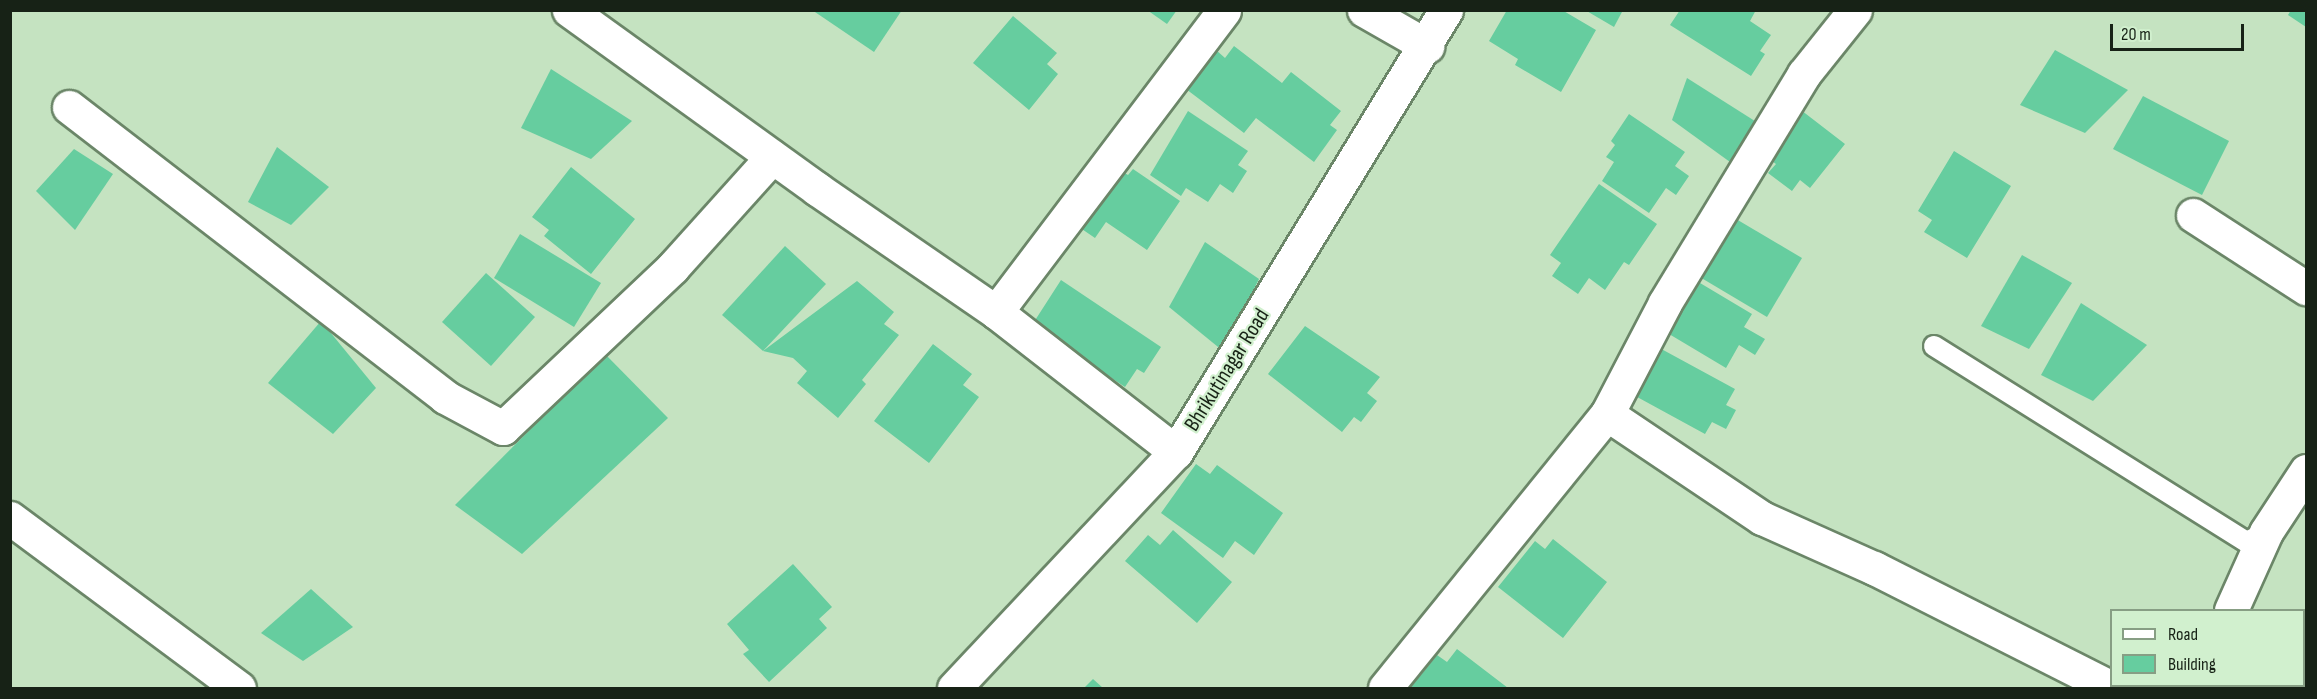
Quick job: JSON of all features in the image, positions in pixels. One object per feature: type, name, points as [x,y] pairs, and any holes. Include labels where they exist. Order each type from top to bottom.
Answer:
[{"type":"street","points":[[569,10],[772,157],[996,312],[1176,452]]},
{"type":"street","points":[[996,312],[1224,10]]},
{"type":"street","points":[[1364,10],[1427,46]]},
{"type":"street","name":"Bhrikutinagar Road","points":[[954,688],[1176,452],[1427,46],[1446,10]]},
{"type":"street","points":[[1386,688],[1607,414],[1665,303],[1804,74],[1855,10]]},
{"type":"street","points":[[69,108],[445,397],[503,428],[673,267],[772,157]]},
{"type":"street","points":[[2193,215],[2307,288]]},
{"type":"street","points":[[1607,414],[1762,518],[1874,568],[2110,687]]},
{"type":"street","points":[[2231,609],[2266,532],[2307,471]]},
{"type":"street","points":[[10,518],[239,688]]},
{"type":"lane","points":[[1934,346],[2247,543],[2266,532]]},
{"type":"building","points":[[812,10],[902,10],[874,52]]},
{"type":"building","points":[[1147,10],[1177,10],[1167,24]]},
{"type":"building","points":[[1507,10],[1562,10],[1596,30],[1561,92],[1515,65],[1518,59],[1489,41]]},
{"type":"building","points":[[1585,10],[1623,10],[1614,27]]},
{"type":"building","points":[[1680,10],[1756,10],[1750,21],[1771,35],[1760,51],[1765,54],[1751,76],[1670,25]]},
{"type":"building","points":[[2291,10],[2306,10],[2306,27],[2288,15]]},
{"type":"building","points":[[1013,16],[1057,53],[1047,64],[1058,74],[1029,110],[973,63]]},
{"type":"building","points":[[1234,46],[1282,83],[1291,72],[1341,111],[1330,125],[1337,130],[1314,162],[1256,118],[1244,133],[1186,89],[1216,50],[1225,58]]},
{"type":"building","points":[[2055,50],[2128,90],[2085,133],[2020,105]]},
{"type":"building","points":[[551,69],[632,121],[591,159],[521,128]]},
{"type":"building","points":[[1687,78],[1758,123],[1730,162],[1672,120]]},
{"type":"building","points":[[2143,96],[2229,141],[2202,195],[2113,149]]},
{"type":"building","points":[[1797,107],[1845,144],[1810,188],[1800,180],[1792,191],[1768,173],[1776,164],[1761,153]]},
{"type":"building","points":[[1188,111],[1248,151],[1238,165],[1247,171],[1233,193],[1220,184],[1208,202],[1186,188],[1181,196],[1150,175]]},
{"type":"building","points":[[1629,114],[1685,152],[1675,166],[1689,176],[1676,195],[1666,188],[1649,213],[1602,181],[1614,162],[1606,157],[1615,145],[1611,141]]},
{"type":"building","points":[[277,147],[329,187],[291,225],[248,202]]},
{"type":"building","points":[[74,149],[113,174],[75,230],[36,191]]},
{"type":"building","points":[[1954,151],[2011,186],[1967,258],[1924,232],[1932,220],[1918,211]]},
{"type":"building","points":[[571,167],[635,219],[591,274],[544,236],[549,230],[532,217]]},
{"type":"building","points":[[1118,169],[1128,175],[1133,169],[1180,201],[1147,250],[1106,222],[1095,238],[1073,223]]},
{"type":"building","points":[[1599,184],[1657,224],[1629,265],[1624,262],[1605,290],[1589,278],[1578,294],[1552,276],[1561,263],[1550,255]]},
{"type":"building","points":[[1731,216],[1802,258],[1767,317],[1693,273]]},
{"type":"building","points":[[520,234],[601,283],[574,327],[494,278]]},
{"type":"building","points":[[1205,242],[1259,279],[1223,351],[1169,307]]},
{"type":"building","points":[[785,246],[826,284],[763,351],[722,315]]},
{"type":"building","points":[[2022,255],[2072,283],[2029,349],[1981,326]]},
{"type":"building","points":[[486,273],[535,317],[491,366],[442,322]]},
{"type":"building","points":[[1061,280],[1161,347],[1144,373],[1137,369],[1125,387],[1032,325]]},
{"type":"building","points":[[1695,280],[1752,314],[1744,327],[1765,339],[1755,355],[1739,345],[1726,368],[1664,331]]},
{"type":"building","points":[[857,281],[894,312],[884,324],[899,335],[862,380],[866,384],[838,418],[797,383],[807,371],[793,358],[763,351]]},
{"type":"building","points":[[2081,303],[2147,345],[2093,401],[2041,375]]},
{"type":"building","points":[[321,321],[376,388],[333,434],[268,383]]},
{"type":"building","points":[[1305,326],[1380,377],[1367,393],[1377,401],[1361,422],[1354,417],[1342,432],[1268,374]]},
{"type":"building","points":[[933,344],[972,374],[963,385],[979,397],[929,463],[874,421]]},
{"type":"building","points":[[1654,345],[1735,389],[1726,405],[1736,410],[1726,429],[1712,422],[1705,434],[1628,392]]},
{"type":"building","points":[[605,354],[668,418],[522,554],[455,505]]},
{"type":"building","points":[[1196,464],[1210,474],[1217,465],[1283,513],[1254,555],[1235,541],[1223,558],[1161,513]]},
{"type":"building","points":[[1173,530],[1232,582],[1197,623],[1125,561],[1148,535],[1160,545]]},
{"type":"building","points":[[1553,539],[1607,582],[1563,638],[1498,587],[1535,541],[1545,549]]},
{"type":"building","points":[[793,564],[832,607],[819,619],[827,628],[769,682],[743,654],[749,650],[727,624]]},
{"type":"building","points":[[311,589],[353,627],[303,661],[261,633]]},
{"type":"building","points":[[1457,649],[1508,688],[1410,688],[1437,655],[1447,662]]},
{"type":"building","points":[[1093,679],[1103,688],[1084,688]]}]
